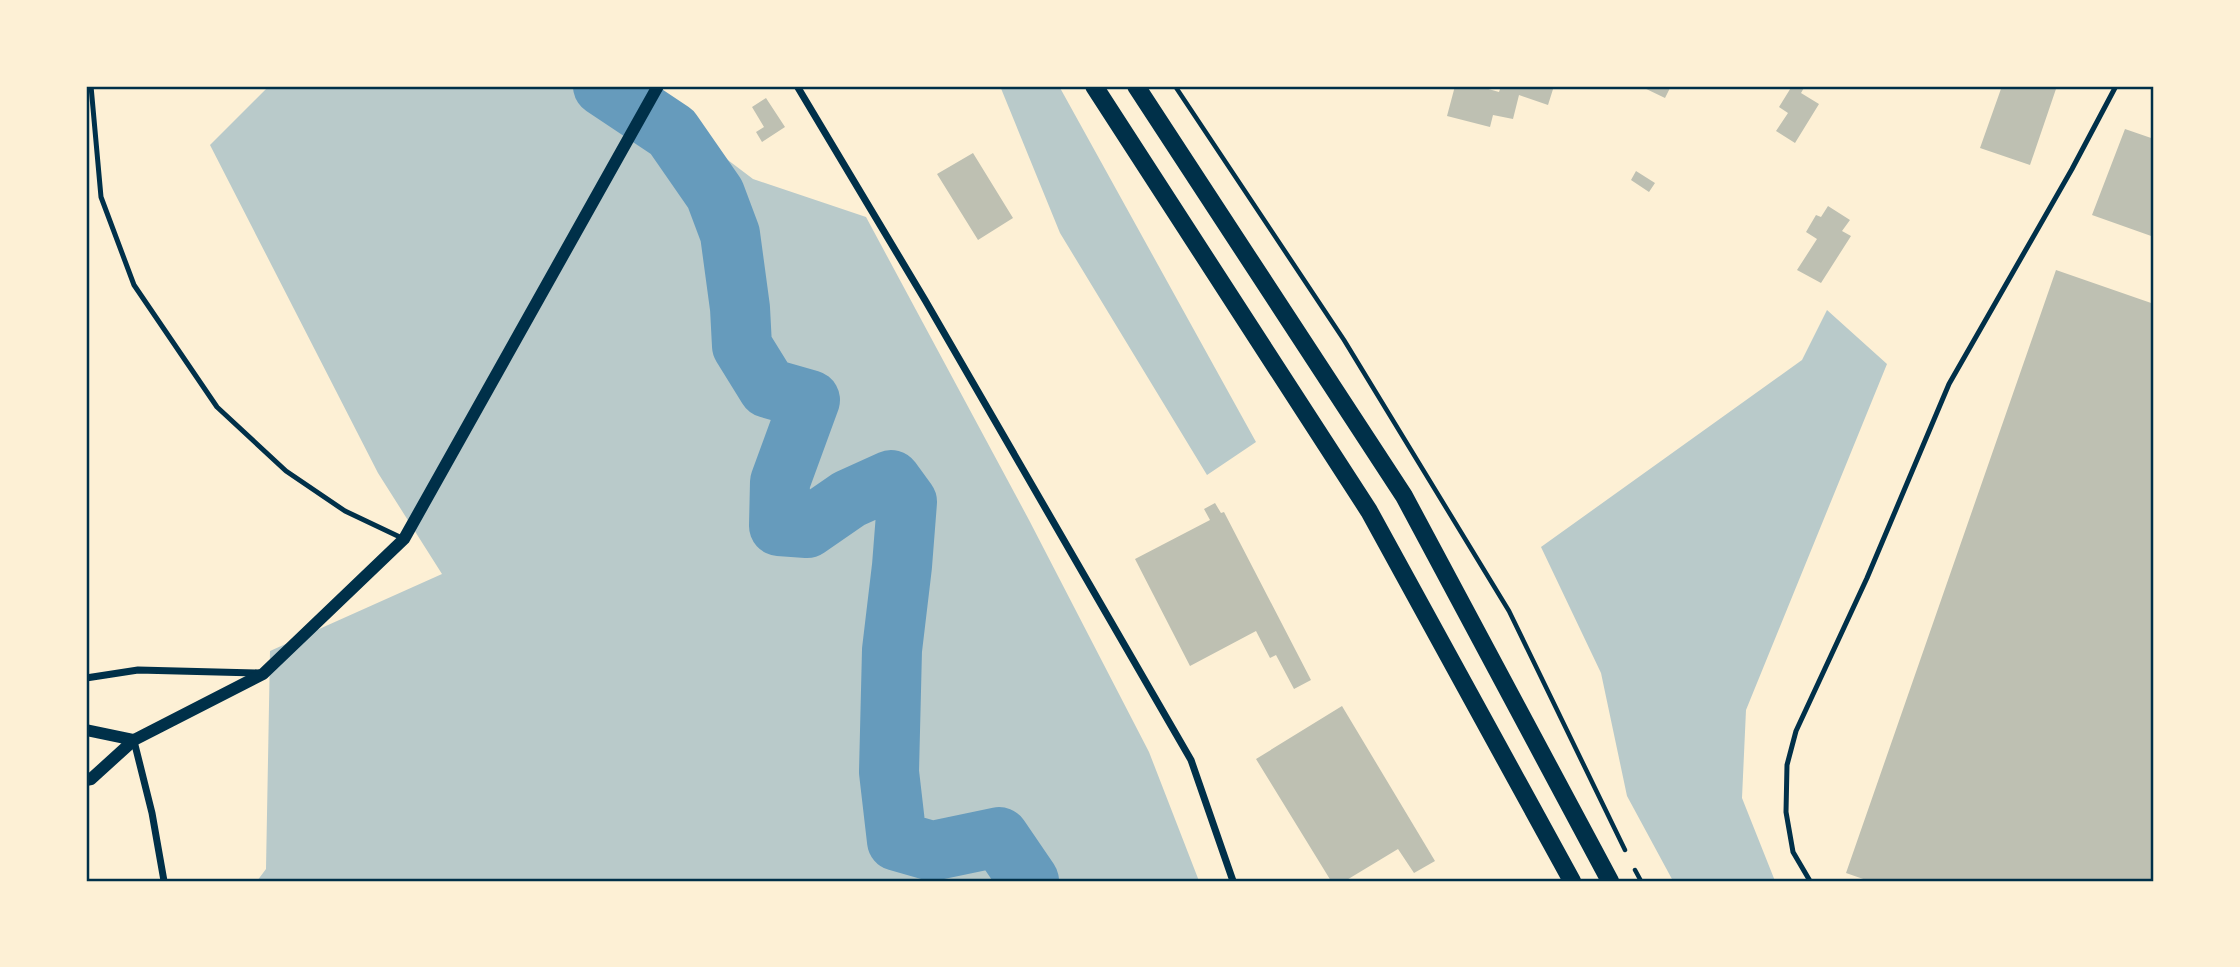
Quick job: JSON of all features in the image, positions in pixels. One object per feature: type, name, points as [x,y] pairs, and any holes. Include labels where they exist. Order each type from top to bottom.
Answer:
[{"type":"main road","points":[[1094,86],[1369,511],[1572,881]]},
{"type":"main road","points":[[1136,86],[1404,496],[1610,881]]},
{"type":"street","points":[[86,780],[91,779],[134,740],[263,674],[404,539],[658,86]]},
{"type":"street","points":[[797,86],[925,300],[1191,760],[1233,881]]},
{"type":"street","points":[[86,678],[138,670],[263,674]]},
{"type":"street","points":[[86,730],[134,740]]},
{"type":"street","points":[[134,740],[152,813],[164,881]]},
{"type":"lane","points":[[91,86],[101,197],[134,285],[217,407],[286,471],[345,511],[404,539]]},
{"type":"lane","points":[[1810,881],[1793,852],[1786,812],[1787,765],[1796,731],[1867,578],[1949,384],[2072,169],[2116,86]]},
{"type":"shaded area","points":[[269,86],[630,86],[753,179],[866,217],[1029,520],[1149,752],[1199,881],[257,881],[266,869],[270,651],[442,574],[378,473],[210,145]]},
{"type":"shaded area","points":[[1000,86],[1059,86],[1256,442],[1207,475],[1060,233]]},
{"type":"shaded area","points":[[1827,310],[1887,364],[1746,710],[1742,798],[1775,881],[1673,881],[1627,796],[1601,673],[1541,547],[1802,360]]},
{"type":"water","points":[[581,86],[623,86],[608,112],[586,94]]},
{"type":"building","points":[[1455,86],[1478,86],[1499,92],[1501,86],[1554,86],[1548,105],[1519,95],[1513,119],[1493,115],[1490,127],[1447,116]]},
{"type":"building","points":[[1640,86],[1671,86],[1665,98]]},
{"type":"building","points":[[1792,86],[1805,86],[1801,93],[1819,104],[1795,143],[1776,131],[1788,113],[1779,107]]},
{"type":"building","points":[[2002,86],[2057,86],[2030,165],[1980,148]]},
{"type":"building","points":[[766,98],[785,127],[762,142],[756,132],[764,127],[752,107]]},
{"type":"building","points":[[2125,129],[2154,139],[2154,237],[2092,215]]},
{"type":"building","points":[[973,153],[1013,218],[978,240],[937,174]]},
{"type":"building","points":[[1636,171],[1655,183],[1649,192],[1631,180]]},
{"type":"building","points":[[1828,206],[1850,220],[1842,231],[1851,236],[1821,283],[1797,270],[1817,239],[1806,232],[1816,215],[1821,217]]},
{"type":"building","points":[[2056,270],[2154,304],[2154,881],[1869,881],[1846,873]]},
{"type":"building","points":[[1215,503],[1221,513],[1224,512],[1311,680],[1294,689],[1276,655],[1270,658],[1256,631],[1190,666],[1135,559],[1210,520],[1204,509]]},
{"type":"building","points":[[1342,706],[1435,861],[1414,873],[1398,849],[1345,881],[1331,881],[1256,759]]},
{"type":"waterway","points":[[603,86],[672,132],[715,194],[730,234],[742,346],[768,388],[810,400],[780,482],[779,526],[807,528],[849,499],[891,480],[907,502],[892,650],[889,772],[897,841],[932,851],[999,837],[1029,881]]}]
